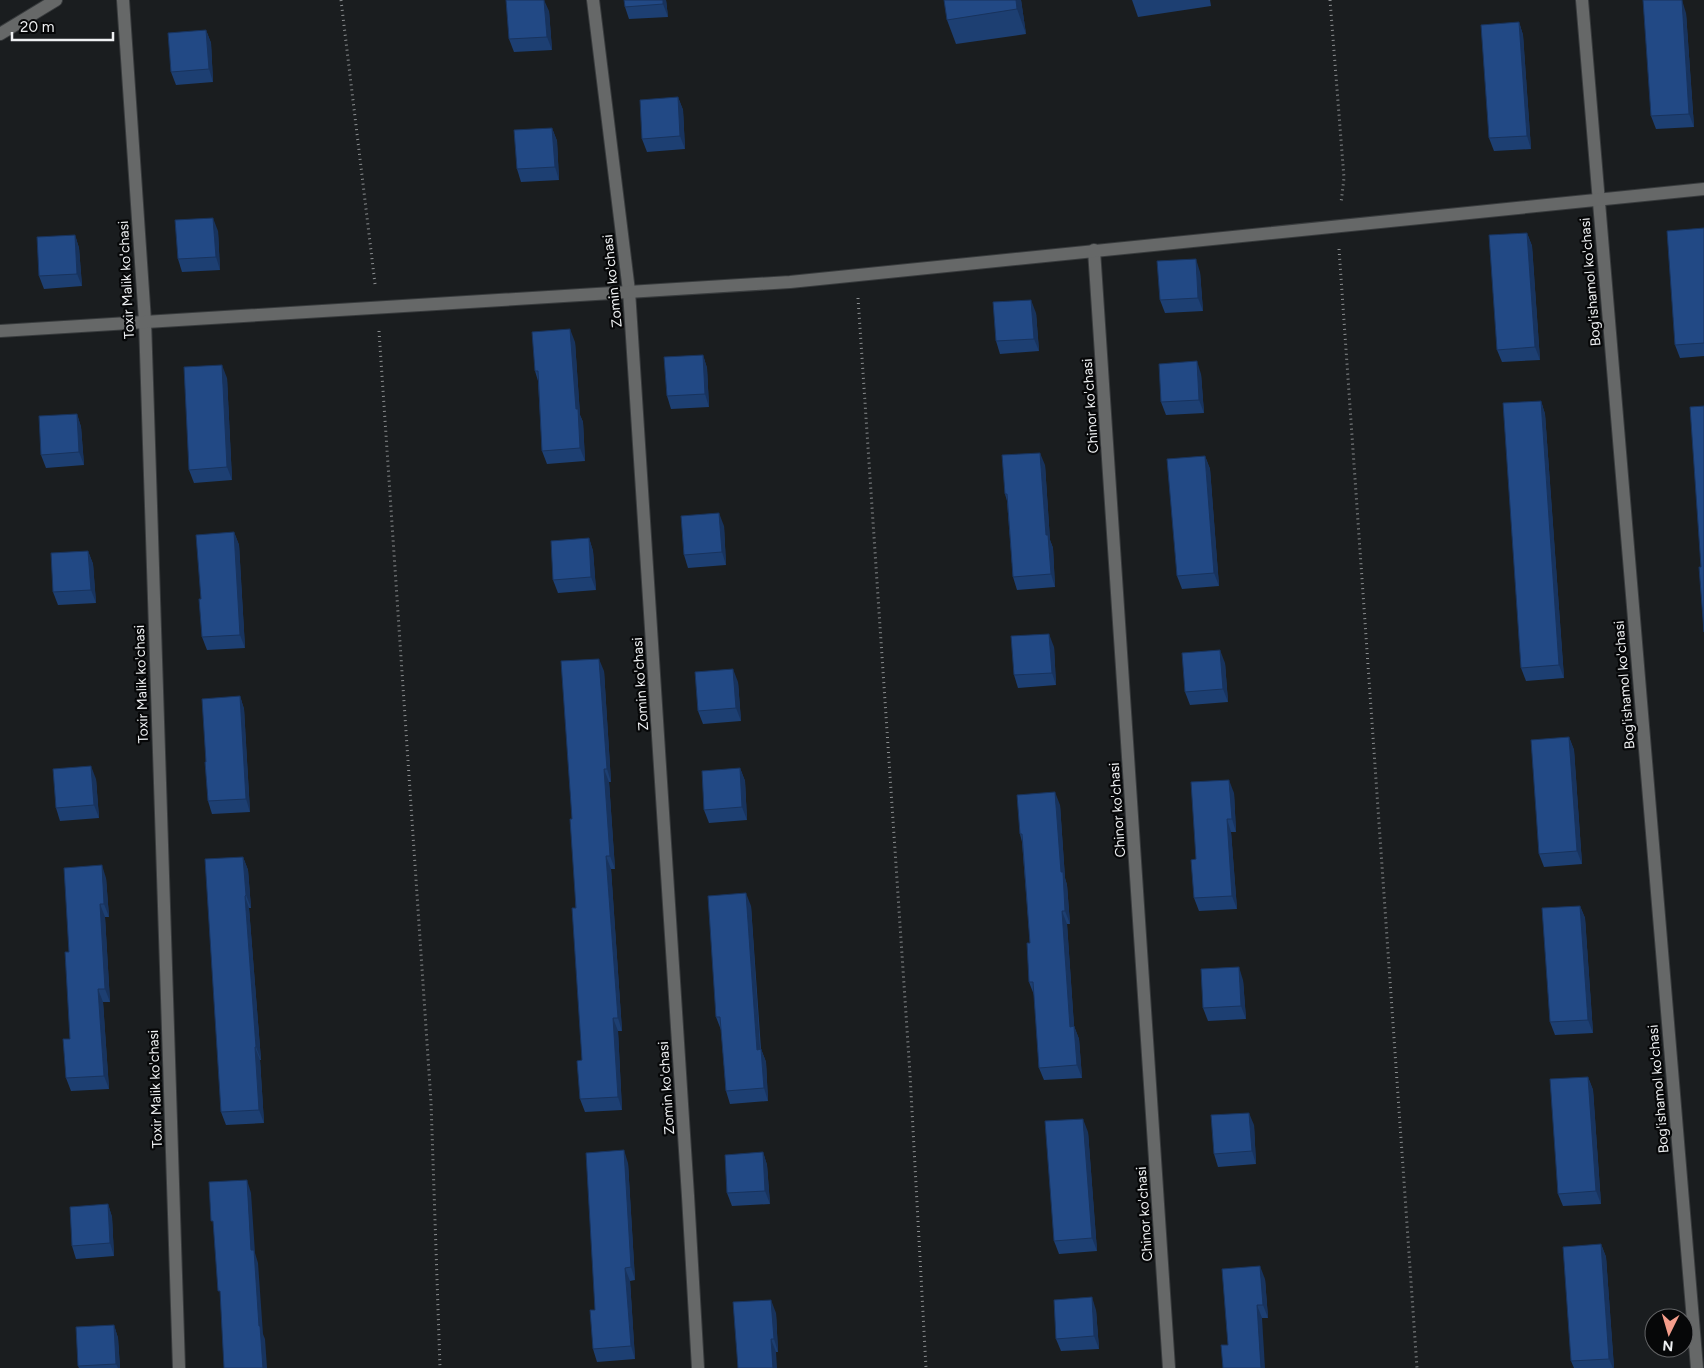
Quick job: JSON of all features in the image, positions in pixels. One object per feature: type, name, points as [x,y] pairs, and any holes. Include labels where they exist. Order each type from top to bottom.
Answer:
[{"type":"street","points":[[0,34],[56,0]]},
{"type":"street","name":"Toxir Malik ko'chasi","points":[[123,0],[144,322],[179,1368]]},
{"type":"street","name":"Zomin ko'chasi","points":[[593,0],[629,291],[698,1368]]},
{"type":"street","name":"Bog'ishamol ko'chasi","points":[[1582,0],[1697,1368]]},
{"type":"street","points":[[0,331],[790,282],[1704,189]]},
{"type":"street","name":"Chinor ko'chasi","points":[[1094,250],[1169,1368]]},
{"type":"path","points":[[341,0],[378,307],[431,1102],[440,1368]]},
{"type":"path","points":[[1330,0],[1344,178],[1337,226],[1417,1368]]},
{"type":"path","points":[[856,275],[910,1074],[926,1368]]},
{"type":"building","points":[[506,0],[544,0],[547,37],[509,39]]},
{"type":"building","points":[[624,0],[663,0],[663,4],[625,7]]},
{"type":"building","points":[[944,0],[1016,0],[1017,9],[947,20]]},
{"type":"building","points":[[1643,0],[1682,0],[1689,114],[1651,116]]},
{"type":"building","points":[[1519,22],[1527,136],[1489,138],[1481,25]]},
{"type":"building","points":[[206,30],[209,69],[171,72],[168,33]]},
{"type":"building","points":[[678,97],[680,136],[642,139],[640,100]]},
{"type":"building","points":[[552,128],[555,167],[517,169],[514,130]]},
{"type":"building","points":[[213,218],[216,257],[178,259],[175,220]]},
{"type":"building","points":[[1704,228],[1704,343],[1675,345],[1667,231]]},
{"type":"building","points":[[1527,233],[1535,347],[1497,350],[1489,235]]},
{"type":"building","points":[[75,235],[77,274],[39,276],[37,237]]},
{"type":"building","points":[[1196,259],[1198,298],[1160,300],[1157,261]]},
{"type":"building","points":[[1031,300],[1034,339],[996,341],[993,302]]},
{"type":"building","points":[[570,329],[580,448],[542,451],[538,371],[535,371],[532,332]]},
{"type":"building","points":[[703,355],[705,394],[667,396],[664,357]]},
{"type":"building","points":[[1197,361],[1199,400],[1161,402],[1159,364]]},
{"type":"building","points":[[222,365],[227,467],[189,470],[184,367]]},
{"type":"building","points":[[1541,401],[1559,665],[1521,668],[1503,403]]},
{"type":"building","points":[[1704,406],[1704,632],[1690,407]]},
{"type":"building","points":[[77,414],[79,452],[41,455],[39,416]]},
{"type":"building","points":[[1040,453],[1051,574],[1013,577],[1002,455]]},
{"type":"building","points":[[1205,456],[1214,573],[1177,576],[1167,459]]},
{"type":"building","points":[[719,513],[722,552],[684,555],[681,516]]},
{"type":"building","points":[[234,532],[240,635],[202,637],[196,535]]},
{"type":"building","points":[[589,538],[591,577],[553,580],[551,541]]},
{"type":"building","points":[[88,551],[91,590],[53,592],[51,553]]},
{"type":"building","points":[[1049,634],[1052,673],[1014,675],[1011,636]]},
{"type":"building","points":[[1220,650],[1223,689],[1185,692],[1182,653]]},
{"type":"building","points":[[599,659],[607,769],[604,769],[610,856],[606,856],[618,1018],[613,1018],[618,1097],[580,1099],[577,1061],[582,1060],[572,908],[576,908],[561,661]]},
{"type":"building","points":[[733,669],[736,708],[698,711],[695,672]]},
{"type":"building","points":[[240,696],[246,799],[208,801],[202,699]]},
{"type":"building","points":[[1569,737],[1577,851],[1539,854],[1531,740]]},
{"type":"building","points":[[91,766],[94,805],[56,808],[53,769]]},
{"type":"building","points":[[740,768],[742,807],[704,810],[702,771]]},
{"type":"building","points":[[1229,780],[1232,819],[1227,819],[1232,896],[1194,898],[1191,860],[1196,859],[1191,782]]},
{"type":"building","points":[[1055,792],[1061,872],[1063,872],[1065,911],[1062,911],[1070,1027],[1074,1026],[1077,1065],[1039,1068],[1033,982],[1029,982],[1027,943],[1030,943],[1022,834],[1020,834],[1017,795]]},
{"type":"building","points":[[243,857],[259,1110],[221,1112],[205,859]]},
{"type":"building","points":[[102,865],[104,904],[100,904],[105,989],[98,989],[104,1076],[66,1078],[63,1039],[70,1039],[65,952],[69,952],[64,868]]},
{"type":"building","points":[[746,893],[757,1050],[761,1049],[764,1088],[726,1091],[720,1017],[716,1017],[708,896]]},
{"type":"building","points":[[1580,906],[1588,1020],[1550,1022],[1542,908]]},
{"type":"building","points":[[1239,967],[1241,1006],[1203,1008],[1201,969]]},
{"type":"building","points":[[1588,1077],[1596,1191],[1558,1194],[1550,1079]]},
{"type":"building","points":[[1249,1113],[1252,1151],[1214,1154],[1211,1115]]},
{"type":"building","points":[[1083,1119],[1092,1238],[1054,1241],[1045,1121]]},
{"type":"building","points":[[624,1150],[631,1267],[625,1268],[631,1346],[593,1349],[590,1310],[595,1310],[586,1153]]},
{"type":"building","points":[[763,1152],[765,1191],[727,1193],[725,1155]]},
{"type":"building","points":[[247,1180],[251,1250],[254,1250],[263,1368],[224,1368],[220,1291],[218,1291],[209,1182]]},
{"type":"building","points":[[108,1204],[110,1243],[72,1246],[70,1207]]},
{"type":"building","points":[[1601,1244],[1609,1359],[1571,1361],[1563,1247]]},
{"type":"building","points":[[1260,1266],[1263,1305],[1257,1305],[1261,1368],[1223,1368],[1221,1345],[1228,1345],[1222,1269]]},
{"type":"building","points":[[1092,1297],[1094,1336],[1056,1339],[1054,1300]]},
{"type":"building","points":[[771,1300],[774,1339],[771,1339],[773,1368],[738,1368],[733,1302]]},
{"type":"building","points":[[114,1325],[116,1364],[78,1366],[76,1327]]}]
